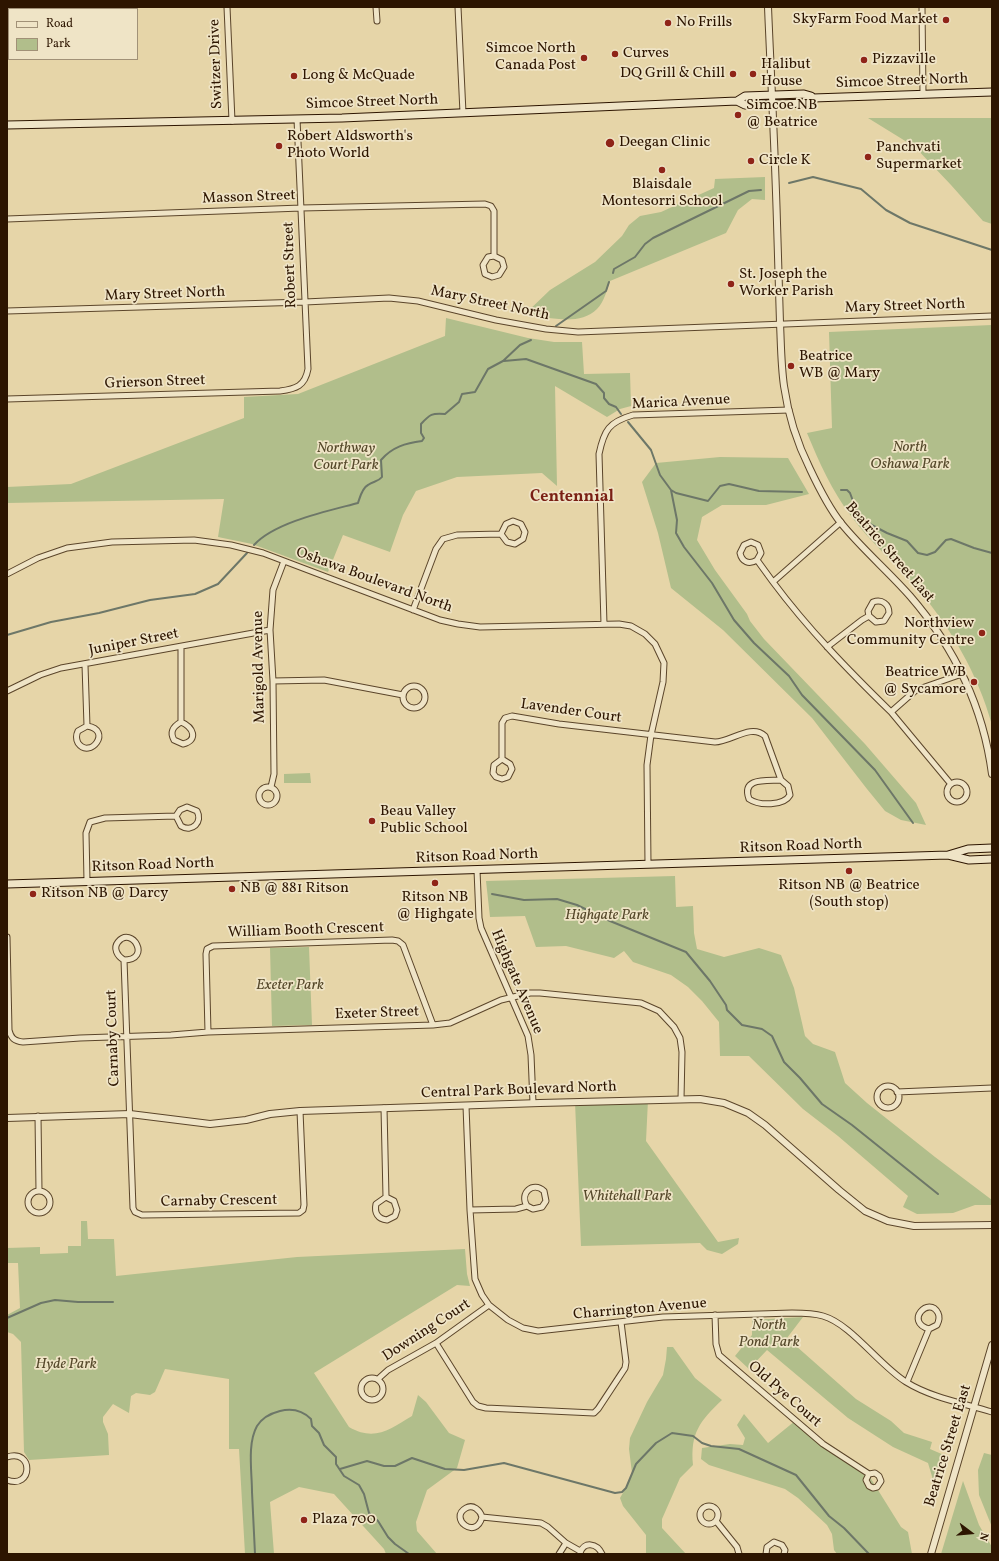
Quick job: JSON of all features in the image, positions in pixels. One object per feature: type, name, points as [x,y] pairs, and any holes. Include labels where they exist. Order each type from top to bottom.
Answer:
[{"type":"main road","name":"Simcoe Street North","points":[[7,125],[232,121],[463,113],[737,101],[745,96],[773,95],[804,94],[813,98],[992,92]]},
{"type":"main road","name":"Simcoe Street North","points":[[737,101],[745,106],[809,102],[813,98]]},
{"type":"main road","name":"Ritson Road North","points":[[7,884],[948,855],[968,849],[992,848]]},
{"type":"main road","name":"Ritson Road North","points":[[948,855],[969,860],[992,860]]},
{"type":"street","name":"Switzer Drive","points":[[227,7],[232,121]]},
{"type":"street","points":[[376,7],[377,21]]},
{"type":"street","points":[[458,7],[463,113]]},
{"type":"street","name":"Beatrice Street East","points":[[768,7],[773,95],[780,324],[783,384],[788,410],[796,435],[810,468],[840,522],[910,596],[930,621],[954,657],[973,695],[986,735],[992,774]]},
{"type":"street","points":[[922,7],[923,94]]},
{"type":"street","name":"Robert Street","points":[[297,119],[308,369],[306,377],[301,384]]},
{"type":"street","name":"Masson Street","points":[[7,219],[301,208],[485,204],[491,206],[494,211],[494,256]]},
{"type":"street","points":[[494,256],[502,260],[504,267],[500,275],[492,277],[485,274],[483,265],[485,260],[494,256]]},
{"type":"street","name":"Mary Street North","points":[[7,311],[389,298],[418,301],[496,320],[546,329],[578,332],[992,316]]},
{"type":"street","name":"Grierson Street","points":[[7,399],[280,391],[293,389],[301,384]]},
{"type":"street","name":"Marica Avenue","points":[[604,624],[599,454],[602,439],[610,426],[618,420],[633,415],[788,410]]},
{"type":"street","points":[[513,521],[521,524],[525,532],[524,539],[515,544],[507,542],[501,534],[506,524],[513,521]]},
{"type":"street","points":[[773,582],[840,522]]},
{"type":"street","points":[[413,610],[436,549],[443,539],[457,535],[501,534]]},
{"type":"street","name":"Oshawa Boulevard North","points":[[7,574],[38,558],[68,548],[112,542],[209,541],[250,549],[440,620],[458,624],[480,627],[604,624],[631,626],[645,634],[655,644],[664,663],[663,682],[651,735],[647,765],[648,864]]},
{"type":"street","points":[[754,542],[760,547],[761,553],[757,560],[751,563],[742,559],[741,549],[745,543],[754,542]]},
{"type":"street","points":[[757,560],[773,582],[827,647],[847,670],[891,712],[950,783]]},
{"type":"street","name":"Marigold Avenue","points":[[271,787],[274,774],[273,681],[270,630],[273,590],[284,561]]},
{"type":"street","points":[[873,602],[883,602],[888,607],[889,614],[884,621],[874,621],[869,616],[869,607],[873,602]]},
{"type":"street","points":[[827,647],[869,616]]},
{"type":"street","name":"Juniper Street","points":[[7,691],[40,675],[62,668],[270,630]]},
{"type":"street","points":[[180,647],[181,722]]},
{"type":"street","points":[[85,665],[87,726]]},
{"type":"street","points":[[891,712],[916,690],[962,674]]},
{"type":"street","points":[[273,681],[324,680],[403,695]]},
{"type":"street","points":[[418,686],[425,693],[425,701],[421,706],[413,708],[406,705],[403,695],[410,687],[418,686]]},
{"type":"street","name":"Lavender Court","points":[[502,759],[502,723],[506,718],[512,716],[559,724],[651,735]]},
{"type":"street","points":[[181,722],[189,726],[192,732],[189,741],[182,744],[174,740],[172,733],[174,727],[181,722]]},
{"type":"street","points":[[87,726],[95,728],[99,738],[96,744],[90,748],[82,747],[76,738],[78,731],[87,726]]},
{"type":"street","points":[[651,735],[715,742],[726,741],[750,731],[761,733],[765,736],[781,780],[788,786],[790,795],[784,801],[758,803],[749,799],[747,794],[750,785],[754,782],[781,780]]},
{"type":"street","points":[[959,782],[965,786],[967,794],[966,797],[961,801],[952,801],[947,796],[946,790],[950,783],[959,782]]},
{"type":"street","points":[[187,807],[197,811],[199,817],[197,824],[188,829],[181,826],[176,816],[180,810],[187,807]]},
{"type":"street","points":[[87,881],[86,833],[90,822],[105,818],[176,816]]},
{"type":"street","name":"Highgate Avenue","points":[[477,870],[479,918],[481,928],[524,1026],[530,1045],[533,1103]]},
{"type":"street","points":[[7,937],[7,962]]},
{"type":"street","name":"Carnaby Court","points":[[124,960],[132,959],[137,954],[137,943],[131,938],[121,940],[116,945],[116,953],[124,960],[130,1114]]},
{"type":"street","name":"William Booth Crescent","points":[[208,1032],[207,949],[213,946],[229,945],[398,941],[403,945],[433,1025]]},
{"type":"street","name":"Exeter Street","points":[[7,962],[10,1019],[9,1030],[11,1036],[16,1041],[23,1042],[208,1032],[433,1025],[450,1023],[510,997],[530,993],[548,993],[641,1003],[659,1011],[674,1027],[680,1038],[682,1052],[681,1099]]},
{"type":"street","points":[[897,1092],[899,1098],[893,1107],[886,1108],[877,1101],[879,1091],[884,1087],[891,1086],[897,1092],[992,1088]]},
{"type":"street","name":"Central Park Boulevard North","points":[[7,1118],[130,1114],[210,1124],[246,1120],[270,1114],[300,1111],[681,1099],[712,1100],[748,1112],[766,1125],[857,1206],[878,1217],[898,1224],[914,1226],[992,1225]]},
{"type":"street","name":"Charrington Avenue","points":[[466,1106],[470,1210],[475,1279],[482,1295],[489,1304],[513,1323],[523,1328],[538,1331],[663,1317],[792,1313],[824,1316],[845,1328],[893,1373],[907,1382],[927,1392],[992,1412]]},
{"type":"street","points":[[384,1108],[386,1197]]},
{"type":"street","name":"Carnaby Crescent","points":[[130,1114],[133,1208],[136,1212],[142,1215],[293,1214],[299,1213],[303,1210],[304,1205],[300,1111]]},
{"type":"street","points":[[38,1116],[39,1191]]},
{"type":"street","points":[[470,1210],[516,1209],[527,1206],[533,1209],[542,1207],[546,1201],[544,1191],[535,1187],[528,1189],[524,1196],[527,1206]]},
{"type":"street","points":[[35,1191],[39,1191],[48,1195],[50,1203],[45,1212],[39,1213],[32,1211],[28,1202],[30,1196],[35,1191]]},
{"type":"street","points":[[386,1197],[394,1201],[397,1207],[395,1216],[387,1220],[379,1217],[376,1211],[376,1204],[386,1197]]},
{"type":"street","name":"Downing Court","points":[[378,1379],[388,1370],[436,1343],[489,1304]]},
{"type":"street","points":[[907,1382],[929,1329],[937,1325],[939,1318],[939,1315],[935,1309],[928,1307],[922,1309],[918,1319],[921,1325],[929,1329]]},
{"type":"street","name":"Old Pye Court","points":[[715,1315],[716,1344],[719,1355],[823,1444],[869,1474]]},
{"type":"street","points":[[436,1343],[473,1402],[478,1406],[486,1408],[594,1413],[625,1368],[626,1362],[621,1322]]},
{"type":"street","name":"Beatrice Street East","points":[[931,1554],[992,1345]]},
{"type":"street","name":"Downing Court","points":[[370,1377],[378,1379],[383,1385],[382,1393],[377,1399],[370,1400],[366,1398],[361,1392],[362,1383],[370,1377]]},
{"type":"street","points":[[7,1457],[19,1456],[26,1462],[27,1469],[21,1480],[12,1482],[7,1480]]},
{"type":"street","points":[[468,1507],[474,1507],[479,1510],[482,1517],[479,1525],[474,1528],[468,1528],[463,1525],[460,1520],[460,1514],[468,1507]]},
{"type":"street","points":[[482,1517],[541,1523],[580,1552],[582,1548],[588,1545],[594,1545],[599,1548],[602,1554]]},
{"type":"street","points":[[716,1520],[737,1547],[739,1554]]},
{"type":"street","points":[[766,1554],[766,1547],[774,1542],[782,1545],[785,1550],[784,1554]]},
{"type":"street","points":[[559,1554],[566,1543]]},
{"type":"green space","points":[[868,118],[992,118],[992,224],[983,221],[915,147]]},
{"type":"green space","points":[[765,177],[765,200],[752,199],[738,210],[726,233],[610,281],[602,303],[590,315],[581,318],[563,319],[525,314],[550,290],[595,262],[622,236],[629,225],[640,216],[661,212],[714,188],[715,179]]},
{"type":"green space","name":"Northway Court Park","points":[[446,318],[528,338],[554,342],[582,342],[584,374],[630,373],[631,406],[620,409],[607,417],[555,386],[557,486],[542,473],[457,477],[416,491],[403,515],[390,552],[343,535],[328,572],[252,544],[218,537],[224,499],[7,503],[7,487],[71,484],[244,418],[244,397],[298,394],[445,336]]},
{"type":"green space","name":"North Oshawa Park","points":[[992,325],[992,725],[971,670],[952,635],[917,588],[858,526],[838,497],[826,476],[807,433],[832,428],[829,332]]},
{"type":"green space","points":[[720,457],[788,458],[809,494],[766,505],[722,505],[702,517],[697,540],[715,570],[764,639],[865,744],[916,803],[926,825],[901,820],[885,811],[812,718],[723,630],[671,588],[658,533],[642,482],[656,463]]},
{"type":"green space","points":[[310,773],[311,783],[284,783],[284,774]]},
{"type":"green space","name":"Highgate Park","points":[[675,876],[676,907],[693,906],[694,933],[697,949],[724,957],[759,948],[781,955],[794,988],[805,1036],[813,1044],[835,1052],[845,1083],[867,1103],[992,1200],[992,1205],[975,1205],[953,1213],[917,1214],[903,1207],[908,1196],[838,1136],[803,1109],[749,1056],[720,1056],[719,1022],[688,987],[671,975],[633,962],[624,951],[614,958],[566,946],[536,947],[525,916],[490,917],[486,881]]},
{"type":"green space","name":"Exeter Park","points":[[309,947],[312,1025],[272,1026],[270,948]]},
{"type":"green space","name":"Whitehall Park","points":[[648,1100],[646,1141],[718,1242],[739,1238],[738,1244],[722,1254],[707,1250],[700,1243],[581,1246],[575,1102]]},
{"type":"green space","name":"Hyde Park","points":[[81,1221],[87,1221],[88,1239],[114,1239],[116,1276],[297,1257],[465,1249],[467,1274],[470,1286],[457,1285],[314,1373],[349,1427],[358,1431],[375,1434],[389,1429],[412,1416],[418,1395],[426,1402],[449,1433],[465,1440],[457,1468],[427,1490],[416,1522],[417,1531],[437,1554],[386,1554],[384,1549],[334,1494],[299,1487],[270,1502],[274,1554],[245,1554],[239,1449],[229,1449],[229,1379],[165,1369],[155,1392],[150,1395],[136,1393],[131,1396],[129,1413],[113,1404],[103,1417],[103,1422],[108,1434],[109,1455],[29,1460],[24,1452],[21,1342],[13,1334],[7,1332],[7,1315],[20,1308],[18,1263],[7,1263],[7,1248],[40,1247],[40,1254],[68,1253],[68,1246],[81,1246]]},
{"type":"green space","name":"North Pond Park","points":[[803,1317],[787,1338],[856,1399],[891,1421],[904,1433],[932,1442],[930,1449],[944,1455],[934,1483],[928,1463],[893,1447],[848,1418],[767,1350],[749,1369],[735,1356],[752,1335],[752,1320]]},
{"type":"green space","points":[[667,1347],[673,1347],[695,1378],[722,1400],[702,1421],[698,1428],[693,1444],[693,1465],[680,1478],[662,1519],[662,1528],[686,1554],[646,1554],[646,1535],[623,1506],[620,1498],[632,1473],[629,1449],[630,1438],[647,1402],[663,1375]]},
{"type":"green space","points":[[744,1414],[768,1443],[795,1421],[868,1474],[901,1527],[908,1532],[912,1554],[837,1554],[834,1550],[832,1534],[827,1525],[798,1498],[785,1489],[709,1465],[701,1459],[702,1448],[730,1444],[743,1445],[745,1438],[737,1425]]},
{"type":"green space","points":[[984,1453],[992,1455],[992,1527],[979,1495],[978,1470]]},
{"type":"green space","points":[[963,1481],[979,1525],[992,1547],[992,1554],[941,1554]]},
{"type":"waterway","points":[[789,183],[813,177],[861,189],[886,210],[910,223],[992,250]]},
{"type":"waterway","points":[[613,273],[614,269],[635,257],[645,244],[653,238],[749,191],[761,190]]},
{"type":"waterway","points":[[556,326],[606,291],[609,282]]},
{"type":"waterway","points":[[254,545],[263,537],[288,524],[303,518],[358,503],[364,488],[382,477],[381,460],[385,456],[400,446],[422,441],[424,438],[421,433],[421,424],[427,418],[434,414],[445,414],[459,402],[462,394],[475,392],[488,369],[503,361],[520,345],[531,340]]},
{"type":"waterway","points":[[504,361],[526,359],[596,384],[604,393],[604,398],[609,404],[616,407],[621,414]]},
{"type":"waterway","points":[[628,422],[651,450],[660,475],[671,490],[676,493],[708,501],[720,486],[729,484],[759,491],[802,492]]},
{"type":"waterway","points":[[671,490],[677,520],[676,533],[684,547],[712,583],[734,620],[754,643],[789,676],[802,695],[875,770],[913,823]]},
{"type":"waterway","points":[[841,490],[847,490],[850,493],[856,509],[866,522],[907,541],[918,553],[927,555],[935,552],[946,540],[951,539],[992,553]]},
{"type":"waterway","points":[[7,635],[51,622],[99,613],[150,600],[195,594],[218,584],[247,553]]},
{"type":"waterway","points":[[492,894],[524,900],[557,899],[577,905],[610,921],[686,952],[710,981],[726,1005],[727,1010],[742,1025],[762,1029],[772,1036],[784,1062],[822,1104],[852,1125],[938,1194]]},
{"type":"waterway","points":[[7,1318],[41,1303],[55,1300],[78,1302],[113,1302]]},
{"type":"waterway","points":[[255,1554],[251,1467],[252,1441],[257,1426],[267,1416],[280,1411],[289,1410],[301,1412],[311,1419],[312,1426],[319,1433],[324,1445],[336,1457],[336,1464],[344,1476],[359,1485],[364,1494],[369,1513],[378,1521],[388,1537],[409,1554]]},
{"type":"waterway","points":[[340,1469],[367,1461],[384,1466],[395,1466],[412,1458],[445,1469],[464,1470],[504,1463],[615,1493],[622,1492],[626,1488],[636,1464],[656,1443],[672,1433],[693,1436],[702,1443],[711,1446],[739,1449],[796,1475],[829,1516],[844,1528],[869,1554]]},
{"type":"place","name":"SkyFarm Food Market","points":[[946,20]]},
{"type":"place","name":"No Frills","points":[[668,23]]},
{"type":"place","name":"Curves","points":[[615,54]]},
{"type":"place","name":"Simcoe North Canada Post","points":[[584,58]]},
{"type":"place","name":"Pizzaville","points":[[864,60]]},
{"type":"place","name":"DQ Grill & Chill","points":[[733,74]]},
{"type":"place","name":"Halibut House","points":[[753,74]]},
{"type":"place","name":"Long & McQuade","points":[[294,76]]},
{"type":"place","name":"Simcoe NB @ Beatrice","points":[[738,115]]},
{"type":"place","name":"Deegan Clinic","points":[[610,143]]},
{"type":"place","name":"Robert Aldsworth's Photo World","points":[[279,146]]},
{"type":"place","name":"Panchvati Supermarket","points":[[868,157]]},
{"type":"place","name":"Circle K","points":[[751,161]]},
{"type":"place","name":"Blaisdale Montesorri School","points":[[662,170]]},
{"type":"place","name":"St. Joseph the Worker Parish","points":[[731,284]]},
{"type":"place","name":"Beatrice WB @ Mary","points":[[791,366]]},
{"type":"place","name":"Northview Community Centre","points":[[982,633]]},
{"type":"place","name":"Beatrice WB @ Sycamore","points":[[974,682]]},
{"type":"place","name":"Beau Valley Public School","points":[[372,821]]},
{"type":"place","name":"Ritson NB @ Beatrice (South stop)","points":[[849,871]]},
{"type":"place","name":"Ritson NB @ Highgate","points":[[435,883]]},
{"type":"place","name":"NB @ 881 Ritson","points":[[232,889]]},
{"type":"place","name":"Ritson NB @ Darcy","points":[[33,894]]},
{"type":"place","name":"Plaza 700","points":[[304,1520]]},
{"type":"district","name":"Centennial","points":[[572,498]]}]
